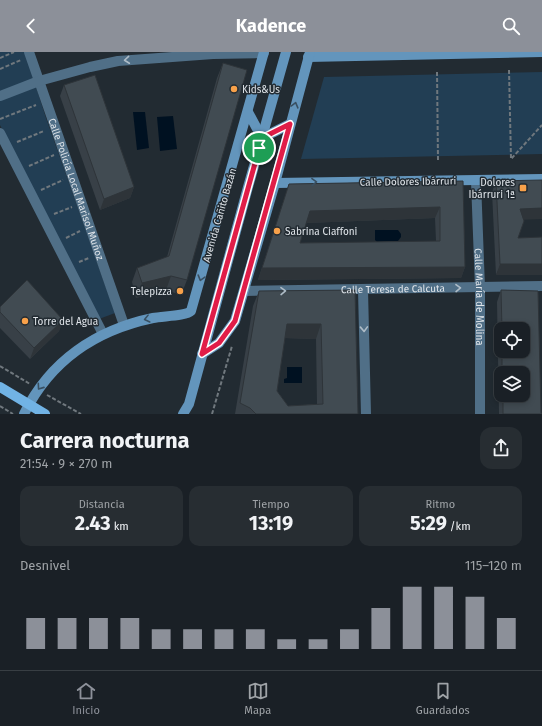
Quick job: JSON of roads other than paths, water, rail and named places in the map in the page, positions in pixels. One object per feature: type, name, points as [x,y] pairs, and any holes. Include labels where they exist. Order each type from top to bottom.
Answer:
[{"type":"main road","points":[[0,387],[46,414]]},
{"type":"street","name":"Avenida Cañito Bazán","points":[[183,414],[190,409],[202,354],[286,52]]},
{"type":"street","points":[[202,354],[219,343],[235,321],[275,183],[309,54],[542,52]]},
{"type":"street","name":"Avenida Cañito Bazán","points":[[124,325],[154,318],[186,314],[193,308],[264,53]]},
{"type":"street","points":[[0,96],[39,80],[118,61],[206,54],[264,53]]},
{"type":"street","name":"Calle Policía Local Marisol Muñoz","points":[[28,55],[39,80],[124,325]]},
{"type":"street","points":[[248,112],[262,138],[290,124]]},
{"type":"street","points":[[0,133],[18,171],[103,334]]},
{"type":"street","name":"Calle Dolores Ibárruri","points":[[275,183],[542,179]]},
{"type":"street","name":"Calle María de Molina","points":[[476,180],[480,288],[480,414]]},
{"type":"street","name":"Calle Teresa de Calcuta","points":[[244,291],[542,286]]},
{"type":"street","points":[[363,290],[366,414]]},
{"type":"street","points":[[24,414],[42,383],[56,367],[71,354],[103,334],[124,325]]},
{"type":"place","name":"Kids&Us","points":[[234,89]]},
{"type":"place","name":"Dolores Ibárruri 1ª","points":[[523,188]]},
{"type":"place","name":"Sabrina Ciaffoni","points":[[277,231]]},
{"type":"place","name":"Telepizza","points":[[180,291]]},
{"type":"place","name":"Torre del Agua","points":[[25,321]]}]
